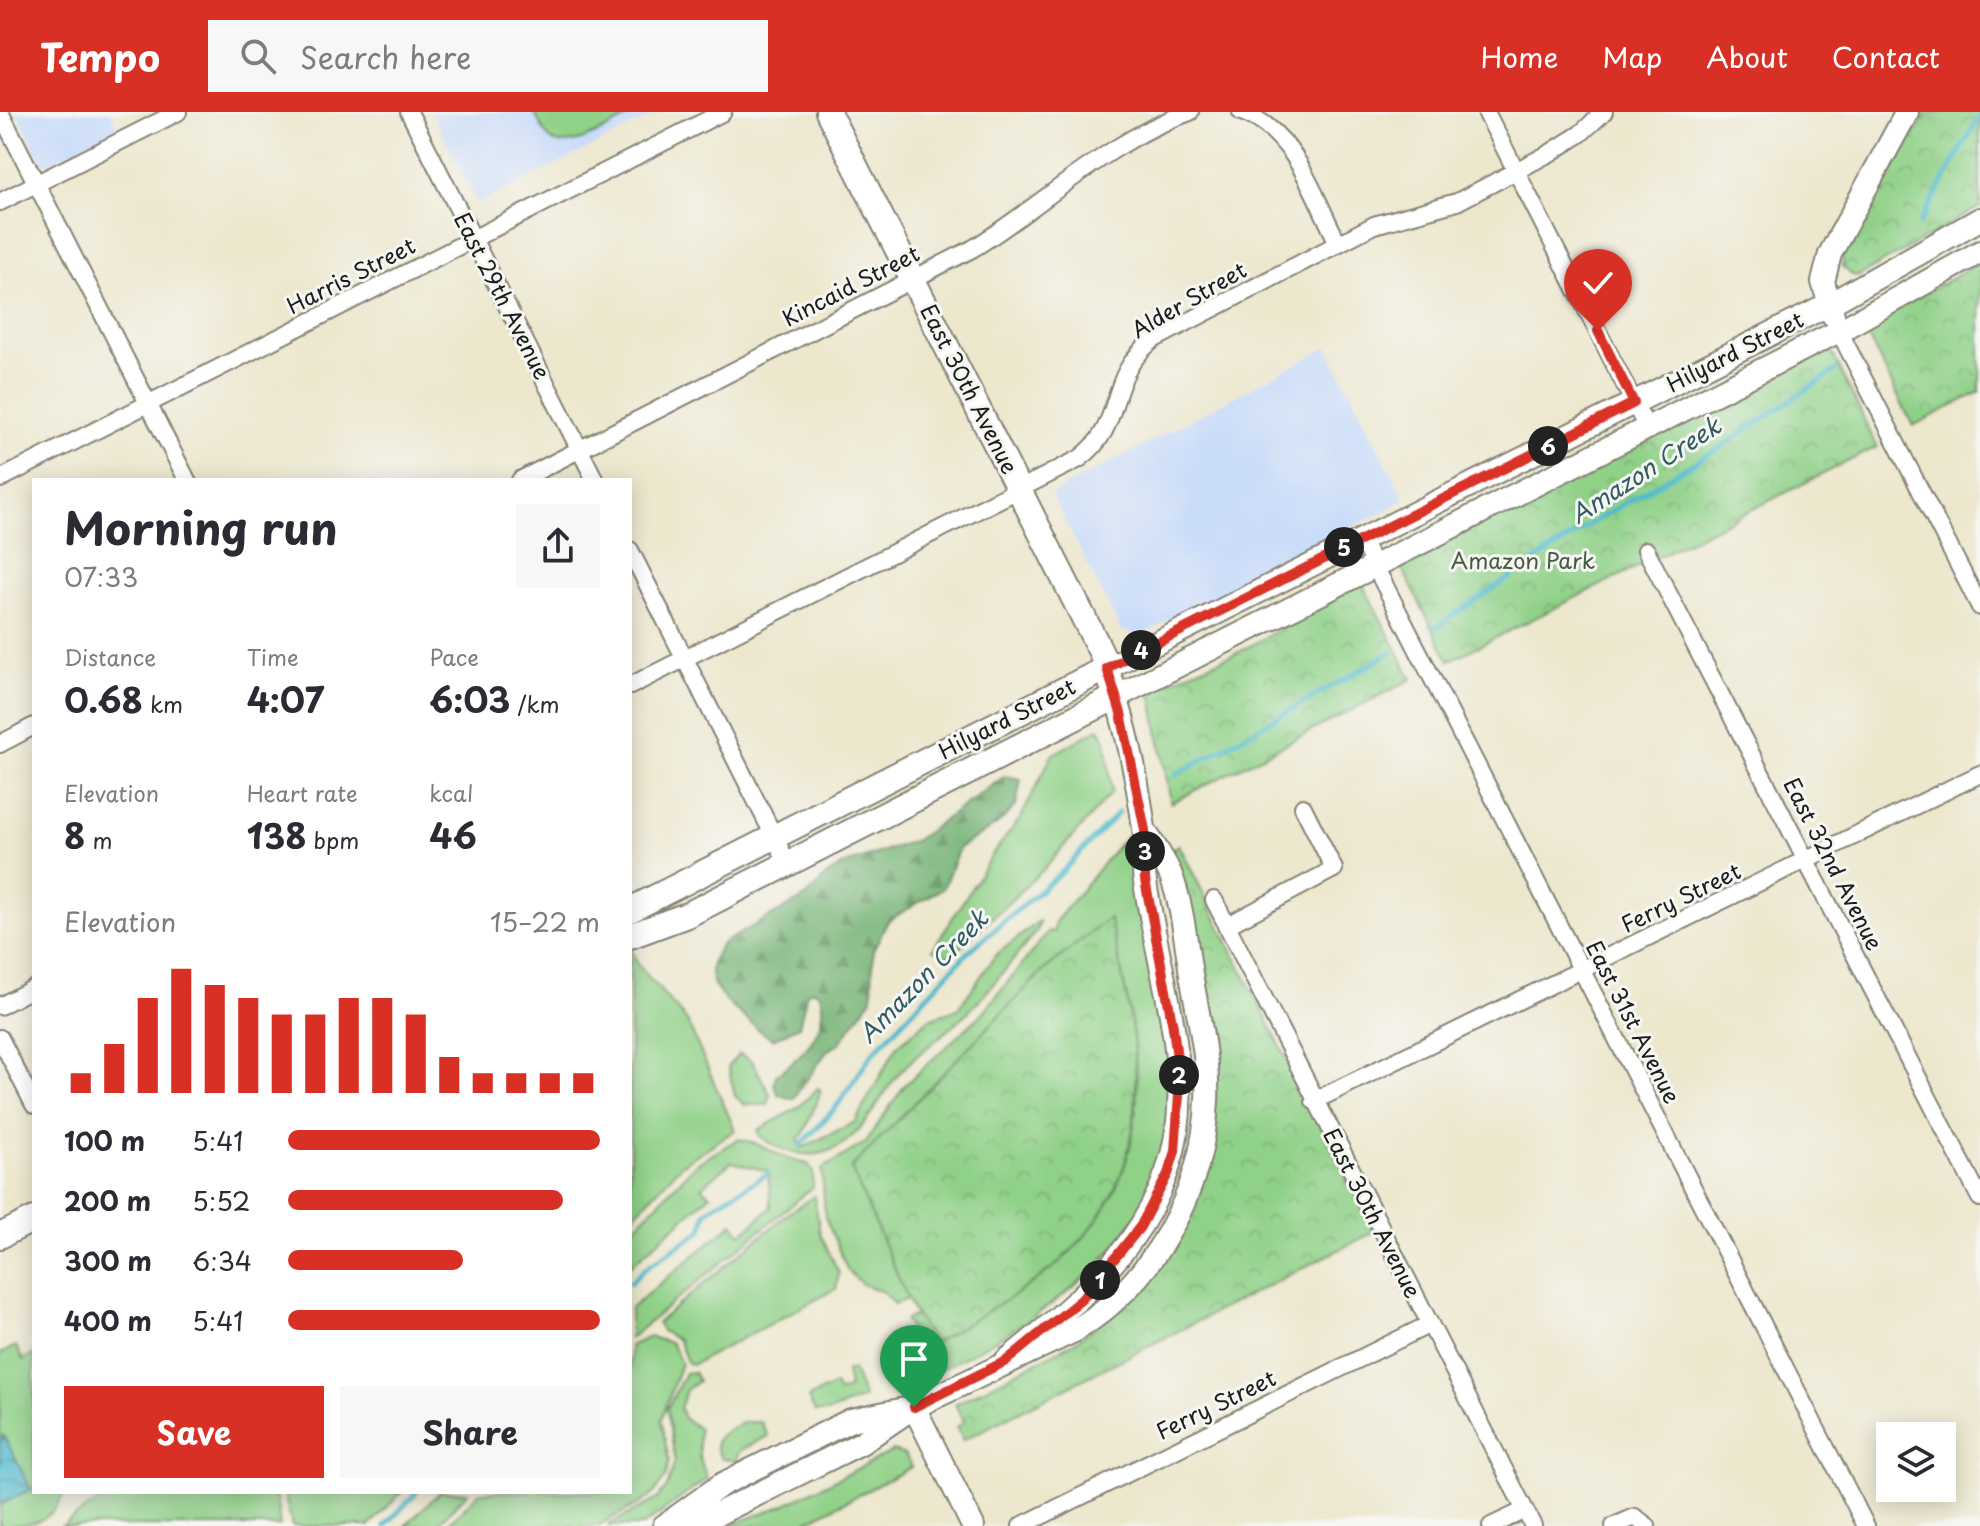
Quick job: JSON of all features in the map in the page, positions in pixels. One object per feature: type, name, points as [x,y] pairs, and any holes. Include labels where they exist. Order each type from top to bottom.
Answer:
[{"type":"main road","name":"East 30th Avenue","points":[[828,112],[1020,490],[1107,668],[1116,697]]},
{"type":"main road","points":[[1839,331],[1823,282],[1830,254],[1907,112]]},
{"type":"main road","name":"Hilyard Street","points":[[632,909],[1828,305],[1980,219]]},
{"type":"main road","name":"Hilyard Street","points":[[632,935],[687,915],[788,864],[1839,331],[1980,252]]},
{"type":"main road","points":[[693,1526],[861,1443],[914,1407],[1006,1361],[1101,1279],[1157,1200],[1175,1151],[1180,1081],[1145,880],[1145,830],[1116,697]]},
{"type":"main road","points":[[0,1236],[32,1220]]},
{"type":"main road","points":[[664,1526],[721,1485],[851,1420],[914,1407]]},
{"type":"main road","points":[[914,1407],[973,1526]]},
{"type":"street","points":[[0,112],[186,478]]},
{"type":"street","points":[[0,202],[178,112]]},
{"type":"street","name":"East 29th Avenue","points":[[409,112],[594,478]]},
{"type":"street","name":"Harris Street","points":[[0,479],[723,112]]},
{"type":"street","name":"Kincaid Street","points":[[524,478],[1008,227],[1096,161],[1190,112]]},
{"type":"street","points":[[1241,112],[1271,127],[1287,144],[1338,243]]},
{"type":"street","points":[[1486,112],[1647,428]]},
{"type":"street","name":"Alder Street","points":[[632,685],[1020,490],[1095,447],[1112,414],[1123,373],[1136,354],[1153,340],[1338,243],[1402,215],[1435,210],[1457,202],[1580,134],[1604,112]]},
{"type":"street","points":[[1839,331],[1980,607]]},
{"type":"street","name":"East 31st Avenue","points":[[1361,539],[1866,1526]]},
{"type":"street","name":"East 32nd Avenue","points":[[1646,550],[1980,1198]]},
{"type":"street","points":[[632,554],[788,864]]},
{"type":"street","points":[[0,744],[32,727]]},
{"type":"street","name":"Ferry Street","points":[[1314,1101],[1980,774]]},
{"type":"street","points":[[1226,926],[1334,869],[1303,807]]},
{"type":"street","name":"East 30th Avenue","points":[[1214,900],[1533,1526]]},
{"type":"street","points":[[0,1006],[32,989]]},
{"type":"street","points":[[0,1038],[32,1101]]},
{"type":"street","name":"Ferry Street","points":[[1021,1526],[1430,1324]]},
{"type":"street","points":[[1491,1526],[1525,1510]]},
{"type":"street","points":[[1614,1526],[1643,1522]]},
{"type":"shaded area","points":[[16,112],[110,112],[118,127],[48,164],[41,162]]},
{"type":"shaded area","points":[[431,112],[660,112],[478,204]]},
{"type":"shaded area","points":[[1328,347],[1405,500],[1139,636],[1121,630],[1051,494]]},
{"type":"green space","points":[[534,112],[638,112],[581,140],[558,143],[543,130]]},
{"type":"green space","points":[[1927,112],[1980,112],[1980,207],[1859,276],[1852,275],[1843,267],[1842,256]]},
{"type":"green space","points":[[1980,262],[1980,392],[1913,426],[1865,331],[1867,327]]},
{"type":"green space","name":"Amazon Park","points":[[1823,349],[1831,350],[1877,447],[1449,661],[1400,564]]},
{"type":"green space","points":[[1362,583],[1412,679],[1171,803],[1151,692],[1155,687],[1239,652]]},
{"type":"green space","points":[[1099,728],[1106,740],[1112,792],[1044,869],[958,950],[947,956],[933,949],[994,852],[1020,819],[1052,755]]},
{"type":"green space","points":[[1005,776],[1021,779],[1016,806],[998,824],[959,848],[943,888],[888,921],[873,950],[872,998],[839,1044],[828,1050],[793,1099],[779,1095],[774,1085],[776,1075],[796,1059],[818,1031],[822,1007],[820,994],[815,990],[807,992],[799,1026],[773,1039],[729,1004],[716,989],[712,981],[712,963],[723,943],[807,896],[827,875],[844,865],[916,840]]},
{"type":"green space","points":[[1125,837],[1156,975],[1169,1058],[1170,1117],[1159,1170],[1137,1215],[1107,1255],[1070,1290],[1027,1321],[931,1374],[905,1320],[916,1315],[934,1342],[1013,1295],[1057,1263],[1092,1226],[1116,1186],[1130,1145],[1136,1102],[1135,1057],[1130,1012],[1109,919],[1043,971],[851,1168],[908,1299],[894,1304],[883,1292],[862,1284],[848,1271],[825,1217],[822,1169],[865,1143],[905,1085],[982,1014],[1049,931],[1054,932],[1055,922]]},
{"type":"green space","points":[[1179,845],[1374,1232],[963,1440],[957,1427],[964,1422],[955,1404],[1073,1343],[1111,1315],[1208,1157],[1195,952],[1173,848]]},
{"type":"green space","points":[[1109,918],[1129,1011],[1135,1057],[1136,1102],[1130,1145],[1116,1187],[1092,1227],[1057,1264],[1013,1296],[934,1343],[913,1311],[851,1168],[1043,971]]},
{"type":"green space","points":[[1039,921],[1038,929],[988,990],[963,1017],[902,1070],[862,1126],[842,1145],[820,1154],[802,1154],[776,1146],[760,1136],[758,1130],[798,1108],[818,1088],[821,1091],[804,1133],[798,1139],[802,1148],[855,1122],[897,1046],[929,1019],[958,1009],[995,956]]},
{"type":"green space","points":[[632,952],[638,965],[687,1021],[735,1130],[681,1165],[632,1217]]},
{"type":"green space","points":[[739,1054],[752,1061],[770,1094],[768,1105],[745,1105],[735,1096],[728,1066]]},
{"type":"green space","points":[[738,1139],[808,1164],[813,1171],[813,1187],[632,1336],[632,1307],[733,1223],[741,1234],[771,1208],[768,1171],[731,1162],[702,1187],[710,1195],[632,1264],[632,1230],[696,1164]]},
{"type":"green space","points":[[814,1196],[820,1233],[839,1273],[836,1289],[692,1365],[688,1364],[678,1340],[662,1331],[657,1323],[790,1212]]},
{"type":"green space","points":[[649,1337],[671,1343],[681,1363],[661,1420],[669,1461],[666,1476],[654,1493],[597,1526],[446,1526],[478,1494],[632,1494],[632,1345]]},
{"type":"green space","points":[[16,1346],[23,1360],[32,1355],[32,1494],[63,1494],[47,1516],[21,1525],[0,1526],[0,1354]]},
{"type":"green space","points":[[853,1370],[864,1398],[829,1412],[815,1412],[808,1398],[835,1385],[839,1393],[849,1388],[846,1371]]},
{"type":"green space","points":[[694,1372],[698,1381],[686,1390],[680,1408],[684,1418],[699,1429],[699,1456],[707,1479],[643,1526],[607,1526],[657,1499],[667,1487],[675,1461],[667,1409],[685,1373]]},
{"type":"green space","points":[[745,1422],[761,1422],[768,1436],[741,1450],[737,1456],[739,1461],[722,1459],[717,1451],[718,1439],[727,1430]]},
{"type":"green space","points":[[893,1451],[905,1455],[912,1467],[798,1526],[728,1526],[782,1506]]},
{"type":"green space","points":[[110,1494],[275,1494],[280,1526],[61,1526]]},
{"type":"green space","points":[[284,1494],[400,1494],[369,1526],[292,1526]]},
{"type":"green space","points":[[438,1494],[466,1494],[436,1526],[405,1526]]},
{"type":"water","points":[[4,1436],[31,1489],[0,1505],[0,1438]]},
{"type":"waterway","name":"Amazon Creek","points":[[1920,223],[1980,115]]},
{"type":"waterway","name":"Amazon Creek","points":[[1434,628],[1598,519],[1719,448],[1836,370]]},
{"type":"waterway","name":"Amazon Creek","points":[[1174,776],[1392,652]]},
{"type":"waterway","name":"Amazon Creek","points":[[801,1145],[837,1106],[872,1054],[969,951],[1061,873],[1119,812]]},
{"type":"waterway","name":"Amazon Creek","points":[[632,1281],[648,1266],[702,1230],[706,1212],[768,1173]]},
{"type":"waterway","name":"Amazon Creek","points":[[385,1526],[415,1494]]},
{"type":"route","points":[[914,1407],[1006,1361],[1082,1299],[1121,1254],[1157,1200],[1175,1151],[1180,1081],[1173,1027],[1145,880],[1145,830],[1121,713],[1107,668],[1634,403],[1598,331]]}]
